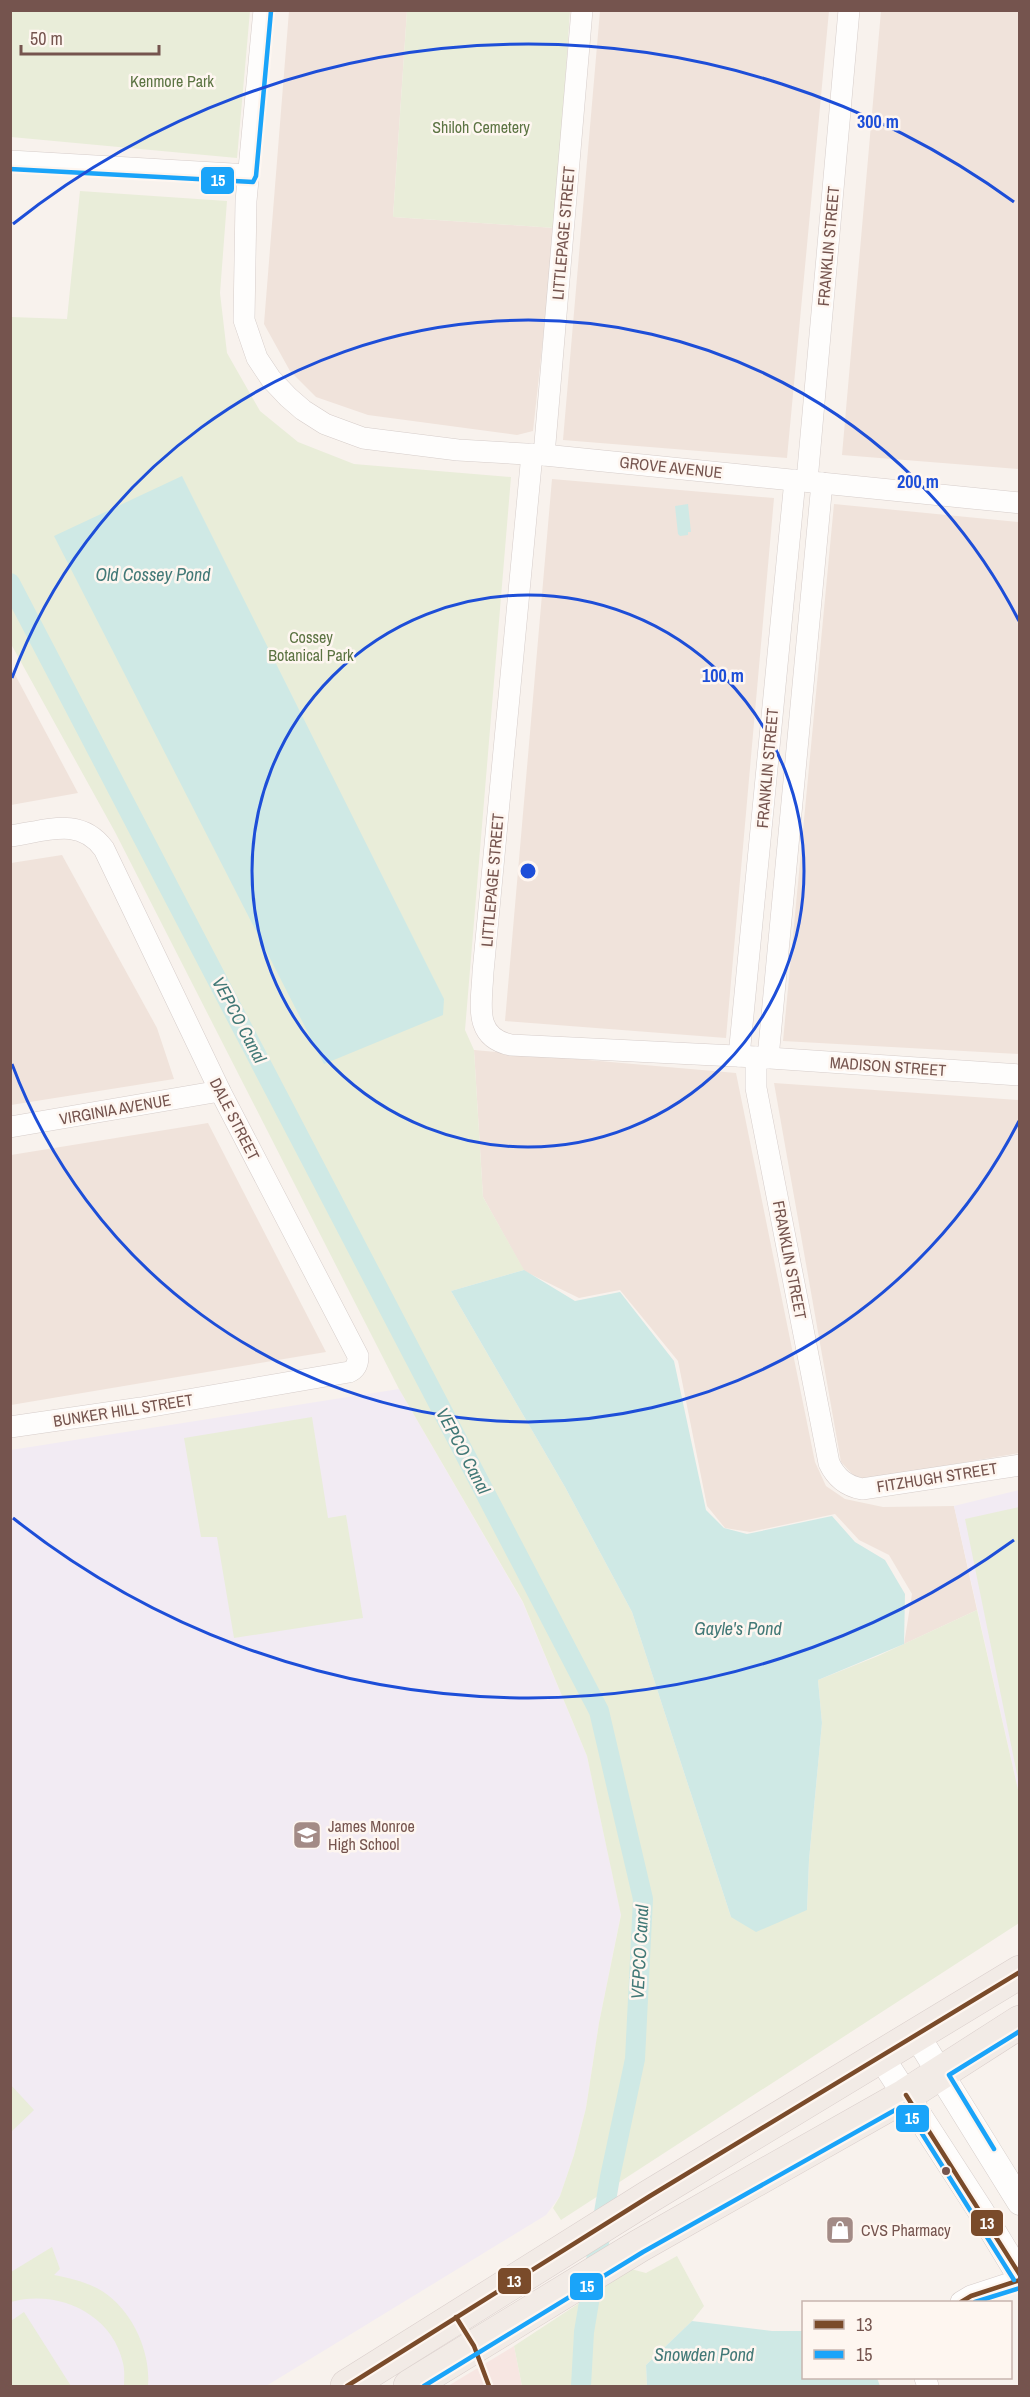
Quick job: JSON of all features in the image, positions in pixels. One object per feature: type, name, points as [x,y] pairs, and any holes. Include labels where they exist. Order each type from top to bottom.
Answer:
[{"type":"main road","points":[[347,2386],[650,2196],[1020,1972]]},
{"type":"main road","points":[[410,2386],[639,2246],[906,2095],[1020,2022]]},
{"type":"street","name":"GROVE AVENUE","points":[[264,10],[249,175],[244,320],[258,358],[282,391],[303,410],[325,424],[363,438],[458,450],[538,454],[1020,503]]},
{"type":"street","name":"LITTLEPAGE STREET","points":[[582,10],[483,972],[481,1017],[484,1028],[492,1037],[501,1043],[511,1045],[755,1057]]},
{"type":"street","name":"FRANKLIN STREET","points":[[755,1057],[849,10]]},
{"type":"street","points":[[10,161],[249,175]]},
{"type":"street","name":"FRANKLIN STREET","points":[[808,481],[755,1057],[756,1088],[829,1463]]},
{"type":"street","name":"DALE STREET","points":[[10,836],[74,828],[86,832],[104,849],[220,1091],[358,1356],[358,1364],[349,1372],[236,1392]]},
{"type":"street","name":"MADISON STREET","points":[[755,1057],[1020,1075]]},
{"type":"street","name":"VIRGINIA AVENUE","points":[[10,1126],[220,1091]]},
{"type":"street","name":"BUNKER HILL STREET","points":[[10,1427],[236,1392]]},
{"type":"street","name":"FITZHUGH STREET","points":[[829,1463],[841,1480],[852,1487],[862,1489],[1020,1465]]},
{"type":"street","points":[[917,2036],[1020,2202]]},
{"type":"street","points":[[881,2057],[1020,2278],[963,2301]]},
{"type":"shaded area","points":[[289,11],[407,11],[393,217],[555,228],[533,431],[517,435],[368,415],[316,397],[290,371],[264,324]]},
{"type":"shaded area","points":[[600,11],[829,11],[787,458],[563,440]]},
{"type":"shaded area","points":[[881,11],[1019,11],[1019,469],[842,455]]},
{"type":"shaded area","points":[[552,479],[774,498],[726,1038],[505,1021]]},
{"type":"shaded area","points":[[834,504],[1019,522],[1019,1054],[783,1041]]},
{"type":"shaded area","points":[[11,667],[78,793],[11,805]]},
{"type":"shaded area","points":[[62,855],[157,1028],[174,1079],[11,1105],[11,863]]},
{"type":"shaded area","points":[[474,1050],[736,1073],[815,1462],[826,1486],[845,1499],[883,1507],[954,1506],[977,1610],[904,1644],[912,1594],[889,1555],[859,1540],[835,1514],[750,1532],[725,1528],[707,1506],[678,1361],[620,1290],[579,1298],[524,1271],[483,1197]]},
{"type":"shaded area","points":[[774,1083],[1019,1100],[1019,1453],[867,1479],[854,1476],[841,1462]]},
{"type":"shaded area","points":[[208,1123],[326,1352],[11,1405],[11,1155]]},
{"type":"shaded area","name":"James Monroe High School","points":[[399,1389],[523,1603],[587,1756],[621,1914],[599,2023],[586,2108],[574,2155],[560,2196],[546,2215],[266,2386],[11,2386],[11,1450]]},
{"type":"shaded area","points":[[1019,1490],[1019,1794],[954,1506]]},
{"type":"shaded area","points":[[514,2346],[522,2386],[448,2386]]},
{"type":"green space","name":"Kenmore Park","points":[[10,11],[250,11],[237,158],[11,137]]},
{"type":"green space","name":"Shiloh Cemetery","points":[[407,11],[570,11],[555,228],[393,217]]},
{"type":"green space","name":"Cossey Botanical Park","points":[[80,191],[227,201],[220,293],[227,353],[260,411],[298,442],[354,464],[511,477],[465,1030],[474,1050],[483,1197],[524,1270],[451,1291],[565,1487],[632,1612],[731,1917],[807,1910],[809,1860],[822,1723],[818,1680],[878,1656],[977,1610],[1019,1794],[1019,1923],[561,2220],[553,2208],[560,2196],[574,2155],[586,2108],[599,2023],[621,1915],[587,1756],[523,1602],[399,1389],[115,832],[11,644],[11,317],[67,319]]},
{"type":"green space","points":[[312,1417],[328,1518],[346,1515],[363,1618],[234,1638],[217,1537],[201,1537],[184,1438]]},
{"type":"green space","points":[[1020,1507],[1019,1784],[965,1519]]},
{"type":"green space","points":[[10,2084],[34,2110],[11,2132],[10,2132]]},
{"type":"green space","points":[[52,2247],[60,2269],[54,2275],[90,2285],[102,2291],[113,2299],[131,2320],[143,2346],[148,2386],[124,2386],[124,2366],[117,2345],[95,2318],[64,2302],[29,2299],[11,2302],[11,2272]]},
{"type":"green space","points":[[677,2256],[704,2306],[692,2321],[646,2365],[647,2386],[522,2386],[514,2346],[631,2269],[646,2273]]},
{"type":"green space","points":[[24,2312],[71,2386],[11,2386],[11,2321]]},
{"type":"water","name":"Old Cossey Pond","points":[[182,476],[444,999],[443,1015],[324,1064],[54,536]]},
{"type":"water","points":[[688,504],[691,532],[680,536],[675,506]]},
{"type":"water","name":"Gayle's Pond","points":[[524,1270],[575,1301],[620,1292],[674,1361],[706,1510],[724,1528],[747,1534],[832,1516],[855,1542],[885,1560],[905,1594],[904,1644],[818,1680],[822,1723],[809,1860],[807,1910],[756,1932],[731,1917],[632,1612],[565,1487],[451,1291]]},
{"type":"water","name":"Snowden Pond","points":[[692,2321],[772,2331],[802,2331],[802,2379],[877,2379],[880,2386],[647,2386],[646,2365]]},
{"type":"waterway","name":"VEPCO Canal","points":[[10,583],[599,1711],[643,1899],[635,2059],[610,2177],[584,2332],[581,2386]]},
{"type":"transit line","name":"15","points":[[10,169],[253,182],[256,176],[271,11]]},
{"type":"transit line","name":"13","points":[[347,2386],[650,2196],[1020,1972]]},
{"type":"transit line","name":"15","points":[[994,2149],[949,2075],[1020,2031]]},
{"type":"transit line","name":"13","points":[[906,2095],[1020,2275]]},
{"type":"transit line","name":"15","points":[[424,2386],[643,2252],[904,2105],[1014,2280]]},
{"type":"transit line","name":"13","points":[[963,2301],[971,2296],[1020,2280]]},
{"type":"transit line","name":"15","points":[[978,2301],[1020,2288]]},
{"type":"transit line","name":"13","points":[[456,2317],[474,2346],[489,2386]]},
{"type":"place","name":"James Monroe High School","points":[[307,1835]]},
{"type":"place","name":"CVS Pharmacy","points":[[840,2230]]}]
